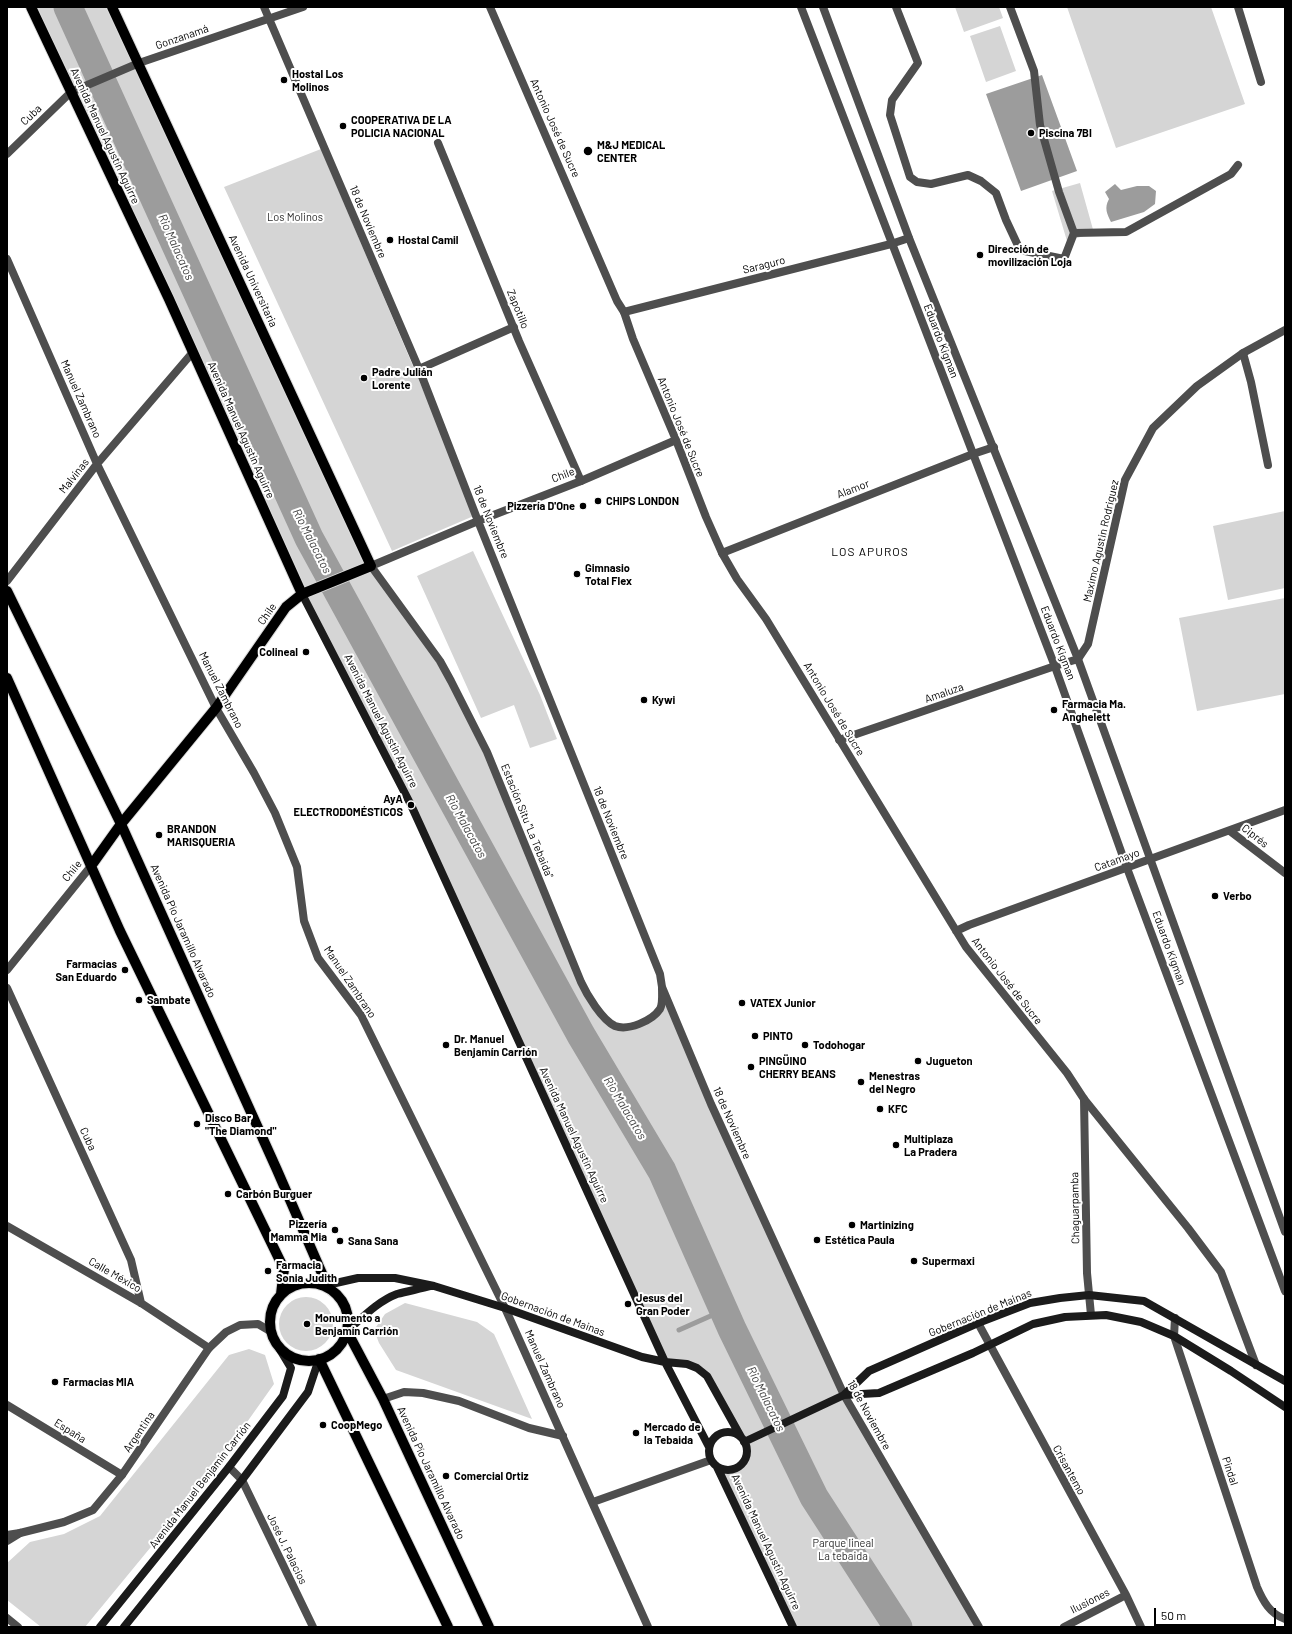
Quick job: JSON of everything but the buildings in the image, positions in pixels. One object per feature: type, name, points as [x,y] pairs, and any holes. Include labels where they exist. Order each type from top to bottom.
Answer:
[{"type":"main road","name":"Avenida Manuel Agustín Aguirre","points":[[31,7],[306,592],[411,805],[665,1362],[709,1447]]},
{"type":"main road","name":"Avenida Universitaria","points":[[112,7],[139,63],[367,567]]},
{"type":"main road","name":"Chile","points":[[91,866],[121,824],[216,708],[286,607],[306,592],[367,567]]},
{"type":"main road","name":"Avenida Pío Jaramillo Alvarado","points":[[7,592],[121,824],[277,1170],[327,1286]]},
{"type":"main road","points":[[7,678],[120,931],[284,1269],[281,1294]]},
{"type":"main road","name":"Gobernación de Mainas","points":[[327,1286],[358,1278],[395,1278],[434,1286],[505,1308],[642,1357],[665,1362],[687,1364],[697,1368],[707,1376],[745,1439],[844,1395],[869,1371],[978,1323],[1030,1302],[1089,1295],[1144,1302],[1285,1381]]},
{"type":"main road","points":[[316,1282],[327,1286],[335,1291],[341,1299],[348,1320],[347,1331],[341,1344],[332,1353],[319,1359],[302,1361],[293,1358],[279,1348],[270,1332],[270,1311],[281,1294],[291,1287],[302,1283],[316,1282]]},
{"type":"main road","points":[[347,1331],[375,1306],[387,1299],[397,1294],[434,1286]]},
{"type":"main road","name":"Gobernación de Mainas","points":[[844,1395],[879,1393],[989,1346],[1033,1324],[1065,1317],[1106,1315],[1141,1322],[1174,1336],[1231,1371],[1285,1407]]},
{"type":"main road","name":"Avenida Pío Jaramillo Alvarado","points":[[347,1331],[383,1398],[489,1627]]},
{"type":"main road","name":"Avenida Manuel Benjamín Carrión","points":[[100,1627],[283,1396],[291,1368],[279,1348]]},
{"type":"main road","points":[[124,1627],[242,1480],[308,1392],[319,1359]]},
{"type":"main road","points":[[319,1359],[448,1627]]},
{"type":"main road","points":[[730,1432],[745,1439],[746,1456],[741,1464],[727,1470],[717,1467],[711,1460],[709,1456],[709,1447],[711,1442],[720,1434],[730,1432]]},
{"type":"main road","name":"Avenida Manuel Agustín Aguirre","points":[[717,1467],[793,1627]]},
{"type":"street","name":"18 de Noviembre","points":[[264,7],[419,369],[478,521],[660,974],[662,987],[714,1111],[844,1395],[979,1627]]},
{"type":"street","name":"Gonzanamá","points":[[71,92],[139,63],[303,7]]},
{"type":"street","name":"Antonio José de Sucre","points":[[490,7],[617,300],[624,312],[633,339],[722,553],[737,579],[766,620],[966,947],[1067,1073],[1084,1099],[1183,1221],[1221,1272],[1256,1365]]},
{"type":"street","name":"Eduardo Kigman","points":[[801,7],[891,244],[1055,666],[1127,868],[1284,1286]]},
{"type":"street","name":"Eduardo Kigman","points":[[823,7],[910,238],[1078,659],[1285,1232]]},
{"type":"street","points":[[896,7],[918,63],[892,100],[890,115],[910,177],[917,182],[931,184],[968,175],[996,193],[1006,220],[1020,250],[1064,259],[1074,233],[1059,192],[1040,125],[1034,71],[1010,7]]},
{"type":"street","points":[[1238,7],[1260,82]]},
{"type":"street","name":"Cuba","points":[[7,154],[71,92]]},
{"type":"street","name":"Zapotillo","points":[[438,143],[514,327],[581,481]]},
{"type":"street","points":[[1074,233],[1126,232],[1231,174],[1238,165]]},
{"type":"street","name":"Saraguro","points":[[624,312],[910,238]]},
{"type":"street","name":"Manuel Zambrano","points":[[7,259],[97,464],[216,708],[254,772],[275,813],[297,867],[304,921],[318,958],[361,1014],[505,1308],[594,1502],[648,1627]]},
{"type":"street","points":[[419,369],[514,327]]},
{"type":"street","name":"Maximo Agustin Rodriguez","points":[[1078,659],[1088,644],[1125,480],[1153,428],[1197,386],[1243,352],[1285,330]]},
{"type":"street","name":"Malvinas","points":[[7,581],[97,464],[193,352]]},
{"type":"street","points":[[1243,352],[1251,382],[1268,465]]},
{"type":"street","name":"Chile","points":[[367,567],[478,521],[581,481],[676,440]]},
{"type":"street","name":"Alamor","points":[[722,553],[994,447]]},
{"type":"street","name":"Estación Situ \"La Tebaida\"","points":[[367,567],[440,661],[451,681],[487,752],[581,982],[591,1001],[602,1015],[615,1026],[630,1028],[644,1022],[660,1009],[662,987]]},
{"type":"street","name":"Amaluza","points":[[839,740],[1078,659]]},
{"type":"street","name":"Catamayo","points":[[956,931],[1285,810]]},
{"type":"street","name":"Ciprés","points":[[1230,831],[1285,873]]},
{"type":"street","name":"Chile","points":[[7,970],[91,866]]},
{"type":"street","name":"Cuba","points":[[7,988],[132,1260],[141,1303]]},
{"type":"street","name":"Chaguarpamba","points":[[1084,1099],[1090,1315]]},
{"type":"street","name":"Calle México","points":[[7,1226],[141,1303],[209,1348]]},
{"type":"street","name":"Pindal","points":[[1175,1318],[1174,1336],[1257,1587],[1264,1603],[1276,1617],[1285,1619]]},
{"type":"street","name":"Crisantemo","points":[[978,1323],[989,1346],[1126,1596],[1141,1627]]},
{"type":"street","name":"Argentina","points":[[7,1535],[64,1522],[93,1510],[122,1475],[209,1348],[226,1332],[240,1325],[258,1324],[270,1332]]},
{"type":"street","points":[[383,1398],[404,1392],[423,1393],[459,1401],[529,1428],[563,1436]]},
{"type":"street","name":"España","points":[[7,1404],[122,1475]]},
{"type":"street","points":[[594,1502],[711,1460]]},
{"type":"street","points":[[228,1467],[242,1480]]},
{"type":"street","name":"José J. Palacios","points":[[242,1480],[313,1627]]},
{"type":"street","points":[[7,1541],[20,1533]]},
{"type":"street","name":"Ilusiones","points":[[1064,1627],[1126,1596]]},
{"type":"street","points":[[7,1618],[18,1627]]},
{"type":"green space","name":"Parque lineal La tebaida","points":[[31,7],[112,7],[371,566],[440,661],[487,752],[581,982],[615,1026],[630,1028],[660,1009],[662,998],[844,1395],[979,1627],[794,1627],[722,1469],[733,1469],[741,1464],[744,1460],[746,1445],[707,1376],[697,1368],[665,1362],[411,805],[302,594]]},
{"type":"green space","points":[[955,7],[999,7],[1003,18],[964,32]]},
{"type":"green space","points":[[1067,7],[1211,7],[1245,104],[1116,148]]},
{"type":"green space","points":[[1000,26],[1016,71],[986,82],[970,36]]},
{"type":"green space","name":"Los Molinos","points":[[321,149],[476,515],[392,551],[224,187]]},
{"type":"green space","points":[[1080,183],[1094,233],[1067,241],[1052,191]]},
{"type":"green space","points":[[1285,511],[1285,588],[1228,600],[1213,526]]},
{"type":"green space","points":[[473,551],[540,695],[557,739],[530,748],[514,705],[481,718],[417,576]]},
{"type":"green space","points":[[1285,598],[1285,694],[1197,711],[1179,618]]},
{"type":"green space","points":[[301,1297],[311,1297],[321,1301],[329,1309],[333,1319],[333,1329],[329,1339],[321,1347],[311,1351],[301,1351],[291,1347],[283,1339],[279,1329],[279,1319],[283,1309],[291,1301]]},
{"type":"green space","points":[[405,1303],[477,1322],[494,1334],[532,1419],[396,1370],[379,1343],[374,1330],[385,1314]]},
{"type":"green space","points":[[249,1349],[265,1355],[274,1384],[206,1480],[85,1627],[41,1627],[7,1600],[7,1563],[30,1542],[64,1534],[100,1516],[229,1355]]},
{"type":"shaded area","name":"Piscina 7BI","points":[[1042,75],[1077,171],[1021,191],[986,94]]},
{"type":"shaded area","points":[[1115,184],[1121,190],[1137,186],[1149,186],[1156,191],[1155,204],[1144,212],[1111,222],[1106,208],[1109,199],[1105,192]]},
{"type":"waterway","name":"Rio Malacatos","points":[[68,7],[309,538],[581,1035],[662,1171],[732,1329],[814,1497],[898,1627]]},
{"type":"waterway","points":[[679,1330],[724,1310]]},
{"type":"place","name":"Hostal Los Molinos","points":[[284,80]]},
{"type":"place","name":"COOPERATIVA DE LA POLICIA NACIONAL","points":[[343,126]]},
{"type":"place","name":"Piscina 7BI","points":[[1031,133]]},
{"type":"place","name":"M&J MEDICAL CENTER","points":[[588,151]]},
{"type":"place","name":"Hostal Camil","points":[[390,240]]},
{"type":"place","name":"Dirección de movilización Loja","points":[[980,255]]},
{"type":"place","name":"Padre Julián Lorente","points":[[364,378]]},
{"type":"place","name":"CHIPS LONDON","points":[[598,501]]},
{"type":"place","name":"Pizzería D'One","points":[[583,506]]},
{"type":"place","name":"Gimnasio Total Flex","points":[[577,574]]},
{"type":"place","name":"Colineal","points":[[306,652]]},
{"type":"place","name":"Kywi","points":[[644,700]]},
{"type":"place","name":"Farmacia Ma. Anghelett","points":[[1054,710]]},
{"type":"place","name":"AyA ELECTRODOMÉSTICOS","points":[[411,805]]},
{"type":"place","name":"BRANDON MARISQUERIA","points":[[159,835]]},
{"type":"place","name":"Verbo","points":[[1215,896]]},
{"type":"place","name":"Farmacias San Eduardo","points":[[125,970]]},
{"type":"place","name":"Sambate","points":[[139,1000]]},
{"type":"place","name":"VATEX Junior","points":[[742,1003]]},
{"type":"place","name":"PINTO","points":[[755,1036]]},
{"type":"place","name":"Dr. Manuel Benjamín Carrión","points":[[446,1045]]},
{"type":"place","name":"Todohogar","points":[[805,1045]]},
{"type":"place","name":"Jugueton","points":[[918,1061]]},
{"type":"place","name":"PINGÜINO CHERRY BEANS","points":[[751,1067]]},
{"type":"place","name":"Menestras del Negro","points":[[861,1082]]},
{"type":"place","name":"KFC","points":[[880,1109]]},
{"type":"place","name":"Disco Bar \"The Diamond\"","points":[[197,1124]]},
{"type":"place","name":"Multiplaza La Pradera","points":[[896,1145]]},
{"type":"place","name":"Carbón Burguer","points":[[228,1194]]},
{"type":"place","name":"Martinizing","points":[[852,1225]]},
{"type":"place","name":"Pizzería Mamma Mia","points":[[335,1230]]},
{"type":"place","name":"Estética Paula","points":[[817,1240]]},
{"type":"place","name":"Sana Sana","points":[[340,1241]]},
{"type":"place","name":"Supermaxi","points":[[914,1261]]},
{"type":"place","name":"Farmacia Sonia Judith","points":[[268,1271]]},
{"type":"place","name":"Jesus del Gran Poder","points":[[628,1304]]},
{"type":"place","name":"Monumento a Benjamín Carrión","points":[[307,1324]]},
{"type":"place","name":"Farmacias MIA","points":[[55,1382]]},
{"type":"place","name":"CoopMego","points":[[323,1425]]},
{"type":"place","name":"Mercado de la Tebaida","points":[[636,1433]]},
{"type":"place","name":"Comercial Ortiz","points":[[446,1476]]},
{"type":"district","name":"LOS APUROS","points":[[870,552]]}]
